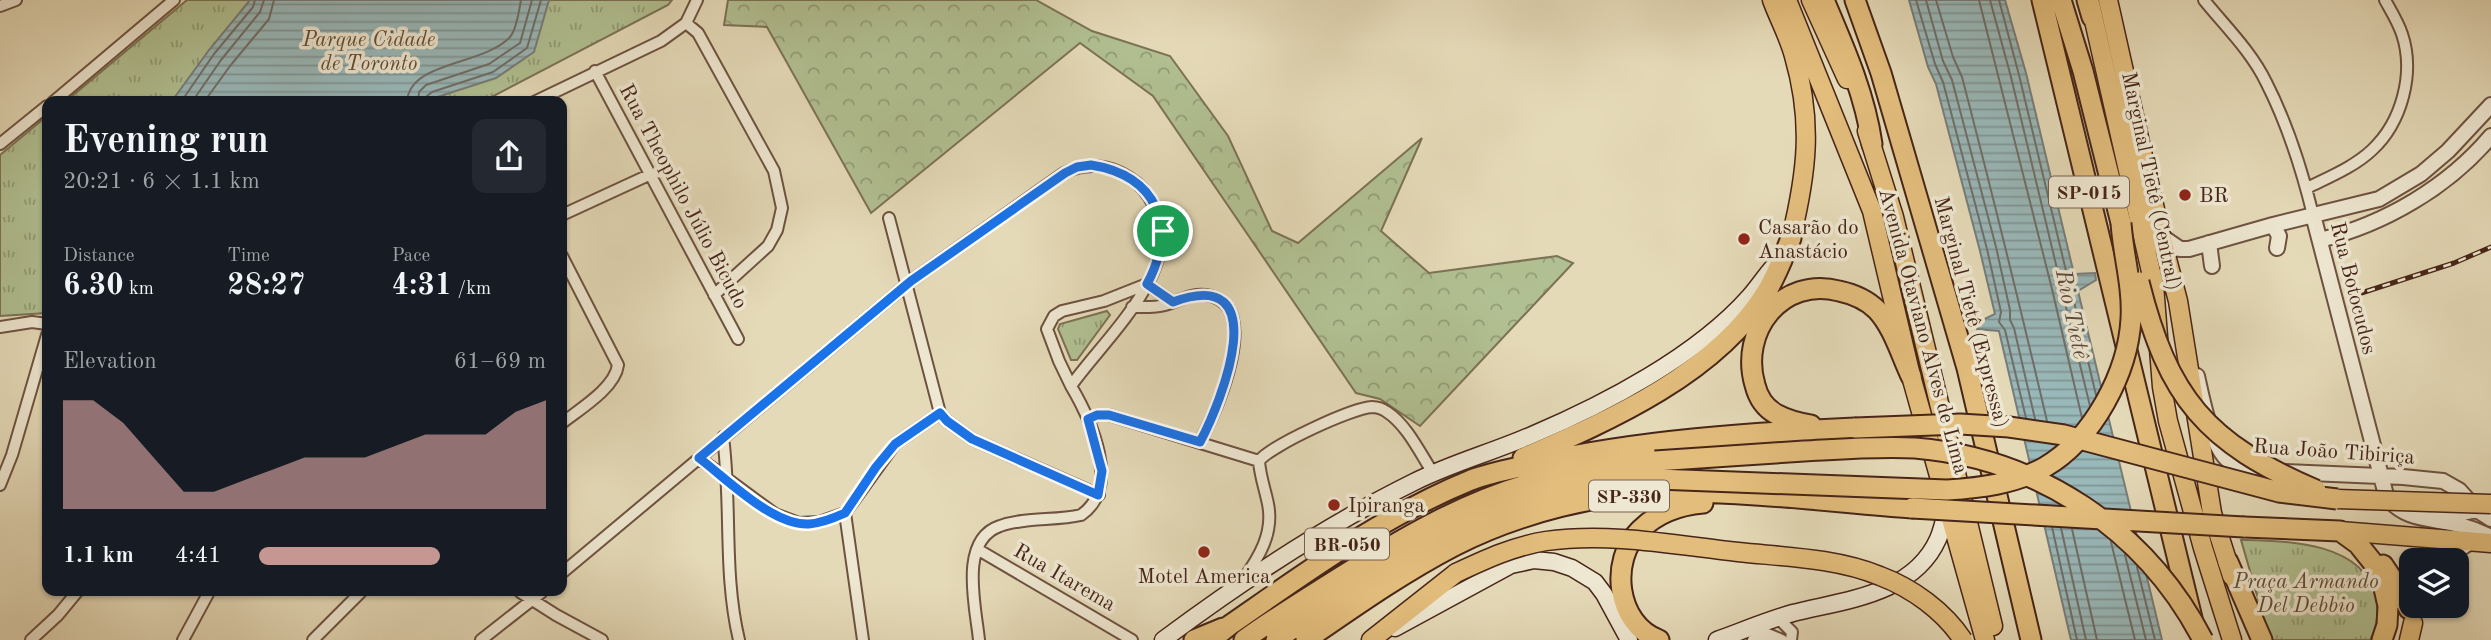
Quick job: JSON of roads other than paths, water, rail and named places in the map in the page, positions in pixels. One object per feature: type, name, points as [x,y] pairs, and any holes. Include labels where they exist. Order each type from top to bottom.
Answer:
[{"type":"highway","points":[[1824,0],[1853,69],[1870,126],[1872,145]]},
{"type":"highway","points":[[1838,0],[1866,59],[1881,73]]},
{"type":"highway","name":"Marginal Tietê (Expressa)","points":[[1855,0],[1881,73],[1966,368],[2031,640]]},
{"type":"highway","name":"SP-015","points":[[2042,0],[2197,640]]},
{"type":"highway","points":[[1244,640],[1388,547],[1441,518],[1488,498],[1540,481],[1598,469],[1656,470],[1960,489],[2007,481],[2047,466],[2077,441],[2110,394],[2125,356],[2132,306],[2121,223],[2083,71],[2061,0]]},
{"type":"highway","points":[[2071,0],[2084,46],[2083,71]]},
{"type":"highway","points":[[2121,223],[2128,237],[2157,345],[2172,377],[2193,408],[2238,449],[2288,478],[2337,499]]},
{"type":"highway","points":[[1474,479],[1609,418],[1681,376],[1712,353],[1732,335],[1766,293],[1777,274],[1791,238]]},
{"type":"highway","points":[[1833,429],[1787,419],[1774,413],[1757,393],[1750,363],[1751,348],[1757,331],[1775,306],[1810,290],[1833,289],[1863,300],[1877,310],[1885,321],[1911,376]]},
{"type":"highway","points":[[1474,479],[1572,455],[1655,443],[1833,429],[1960,424],[2009,427],[2064,435],[2279,492],[2337,499]]},
{"type":"highway","points":[[1276,640],[1414,548],[1465,522],[1526,500],[1656,470],[1886,447],[1942,451],[2000,465],[2058,490],[2109,524],[2164,579],[2203,640]]},
{"type":"highway","name":"BR-050","points":[[1212,640],[1354,539],[1415,506],[1474,479]]},
{"type":"highway","name":"SP-330","points":[[1306,640],[1407,572],[1455,546],[1498,527],[1547,511],[1609,498],[1672,492],[1762,496],[1912,508],[2340,531]]},
{"type":"highway","points":[[1659,640],[1642,630],[1630,615],[1622,597],[1623,561],[1634,536],[1656,517],[1680,505],[1762,496]]},
{"type":"highway","points":[[2340,531],[2377,558],[2387,570],[2412,623]]},
{"type":"highway","points":[[2365,551],[2383,584],[2388,606],[2387,625],[2382,640]]},
{"type":"highway","points":[[2228,562],[2262,640]]},
{"type":"highway","points":[[2021,597],[2024,640]]},
{"type":"highway","points":[[1194,640],[1230,625]]},
{"type":"main road","points":[[1163,640],[1240,584],[1340,522],[1433,473],[1566,420],[1678,357],[1709,334],[1751,296],[1777,262],[1791,238],[1805,172],[1805,103],[1794,54],[1772,0]]},
{"type":"main road","name":"Avenida Otaviano Alves de Lima","points":[[1787,0],[1872,211],[1911,376],[1985,640]]},
{"type":"main road","points":[[1811,0],[1841,64],[1872,145],[1894,218],[1996,640]]},
{"type":"main road","points":[[2108,0],[2182,321],[2206,485],[2252,640]]},
{"type":"main road","name":"Marginal Tietê (Central)","points":[[2089,6],[2154,285],[2162,387],[2168,421],[2232,640]]},
{"type":"main road","points":[[2337,499],[2486,507]]},
{"type":"main road","points":[[1717,640],[1778,618],[1871,595],[1902,578],[1928,555],[1937,540],[1948,503]]},
{"type":"main road","points":[[2340,531],[2491,543]]},
{"type":"main road","points":[[1373,640],[1456,573],[1523,545],[1580,538],[1618,539],[1817,561],[1867,571],[1909,589],[1949,622],[1964,640]]},
{"type":"main road","points":[[1373,640],[1486,577],[1511,565],[1534,560],[1554,562],[1585,574],[1604,594],[1629,640]]},
{"type":"street","points":[[0,6],[16,0]]},
{"type":"street","points":[[60,96],[174,0]]},
{"type":"street","points":[[546,96],[661,41],[686,23],[697,0]]},
{"type":"street","name":"Rua Botocudos","points":[[2204,0],[2266,80],[2306,188],[2386,495],[2397,508],[2406,513],[2459,525],[2491,537]]},
{"type":"street","points":[[2306,188],[2353,164],[2373,149],[2398,111],[2405,93],[2407,52],[2402,33],[2385,0]]},
{"type":"street","points":[[686,23],[698,33],[774,171],[782,208],[777,230],[768,246],[714,295]]},
{"type":"street","name":"Rua Theophilo Júlio Bicudo","points":[[595,71],[738,339]]},
{"type":"street","points":[[2161,236],[2183,250],[2379,199],[2421,174],[2448,151],[2491,105]]},
{"type":"street","points":[[0,144],[42,110]]},
{"type":"street","points":[[2320,240],[2354,231],[2407,205],[2467,161],[2491,136]]},
{"type":"street","points":[[567,569],[906,286],[1065,173],[1077,167],[1091,165],[1104,167],[1131,178],[1148,196],[1157,211],[1163,231],[1161,250],[1147,284],[1130,311],[1071,386]]},
{"type":"street","points":[[567,213],[651,174]]},
{"type":"street","points":[[889,218],[940,413],[972,439],[1098,495]]},
{"type":"street","points":[[2273,225],[2279,236],[2277,248]]},
{"type":"street","points":[[2209,243],[2211,266]]},
{"type":"street","points":[[567,266],[618,365],[610,384],[567,419]]},
{"type":"street","points":[[979,640],[972,560],[983,538],[997,526],[1081,515],[1091,508],[1098,495],[1102,471],[1088,419],[1051,341],[1047,329],[1049,322],[1062,311],[1109,299],[1147,284]]},
{"type":"street","points":[[1147,284],[1173,302]]},
{"type":"street","points":[[1109,299],[1130,311],[1163,306],[1196,295],[1208,295],[1225,303],[1233,318],[1235,335],[1231,361],[1223,392],[1200,442]]},
{"type":"street","name":"Rua João Tibiriça","points":[[2182,321],[2214,440],[2218,450],[2230,462],[2288,472],[2443,481],[2486,507],[2491,519]]},
{"type":"street","points":[[0,327],[32,322],[42,323]]},
{"type":"street","points":[[0,485],[12,455],[42,352]]},
{"type":"street","points":[[1259,460],[1264,454],[1287,441],[1357,410],[1371,407],[1385,411],[1398,421],[1433,473]]},
{"type":"street","points":[[699,458],[775,514],[799,523],[820,522],[845,513],[895,444],[940,413]]},
{"type":"street","points":[[1088,419],[1097,415],[1109,415],[1259,460]]},
{"type":"street","points":[[723,437],[728,481],[729,565],[739,640]]},
{"type":"street","points":[[0,451],[12,455]]},
{"type":"street","points":[[1240,584],[1259,556],[1268,530],[1269,507],[1259,460]]},
{"type":"street","points":[[2430,520],[2486,507]]},
{"type":"street","points":[[845,513],[863,640]]},
{"type":"street","points":[[2461,548],[2471,542]]},
{"type":"street","name":"Rua Itarema","points":[[977,549],[1132,640]]},
{"type":"street","points":[[31,640],[74,596]]},
{"type":"street","points":[[183,640],[207,596]]},
{"type":"street","points":[[313,640],[357,596]]},
{"type":"street","points":[[526,596],[602,640]]},
{"type":"street","points":[[481,640],[538,596]]},
{"type":"street","points":[[1778,618],[1792,632],[1791,640]]},
{"type":"street","points":[[1753,640],[1768,634],[1782,640]]},
{"type":"water","name":"Parque Cidade de Toronto","points":[[250,0],[549,0],[534,52],[496,78],[440,96],[176,96]]},
{"type":"water","name":"Rio Tietê","points":[[1909,0],[2005,0],[2026,73],[2074,274],[2095,273],[2096,280],[2078,291],[2162,640],[2071,640],[1999,331],[1977,329],[1976,323],[1995,314],[1936,84],[1928,67]]},
{"type":"railway","points":[[2352,296],[2454,263],[2491,247]]},
{"type":"place","name":"BR","points":[[2185,195]]},
{"type":"place","name":"Casarão do Anastácio","points":[[1744,239]]},
{"type":"place","name":"Ipiranga","points":[[1334,505]]},
{"type":"place","name":"Motel America","points":[[1204,552]]},
{"type":"park label","name":"Praça Armando Del Debbio","points":[[2306,593]]}]
